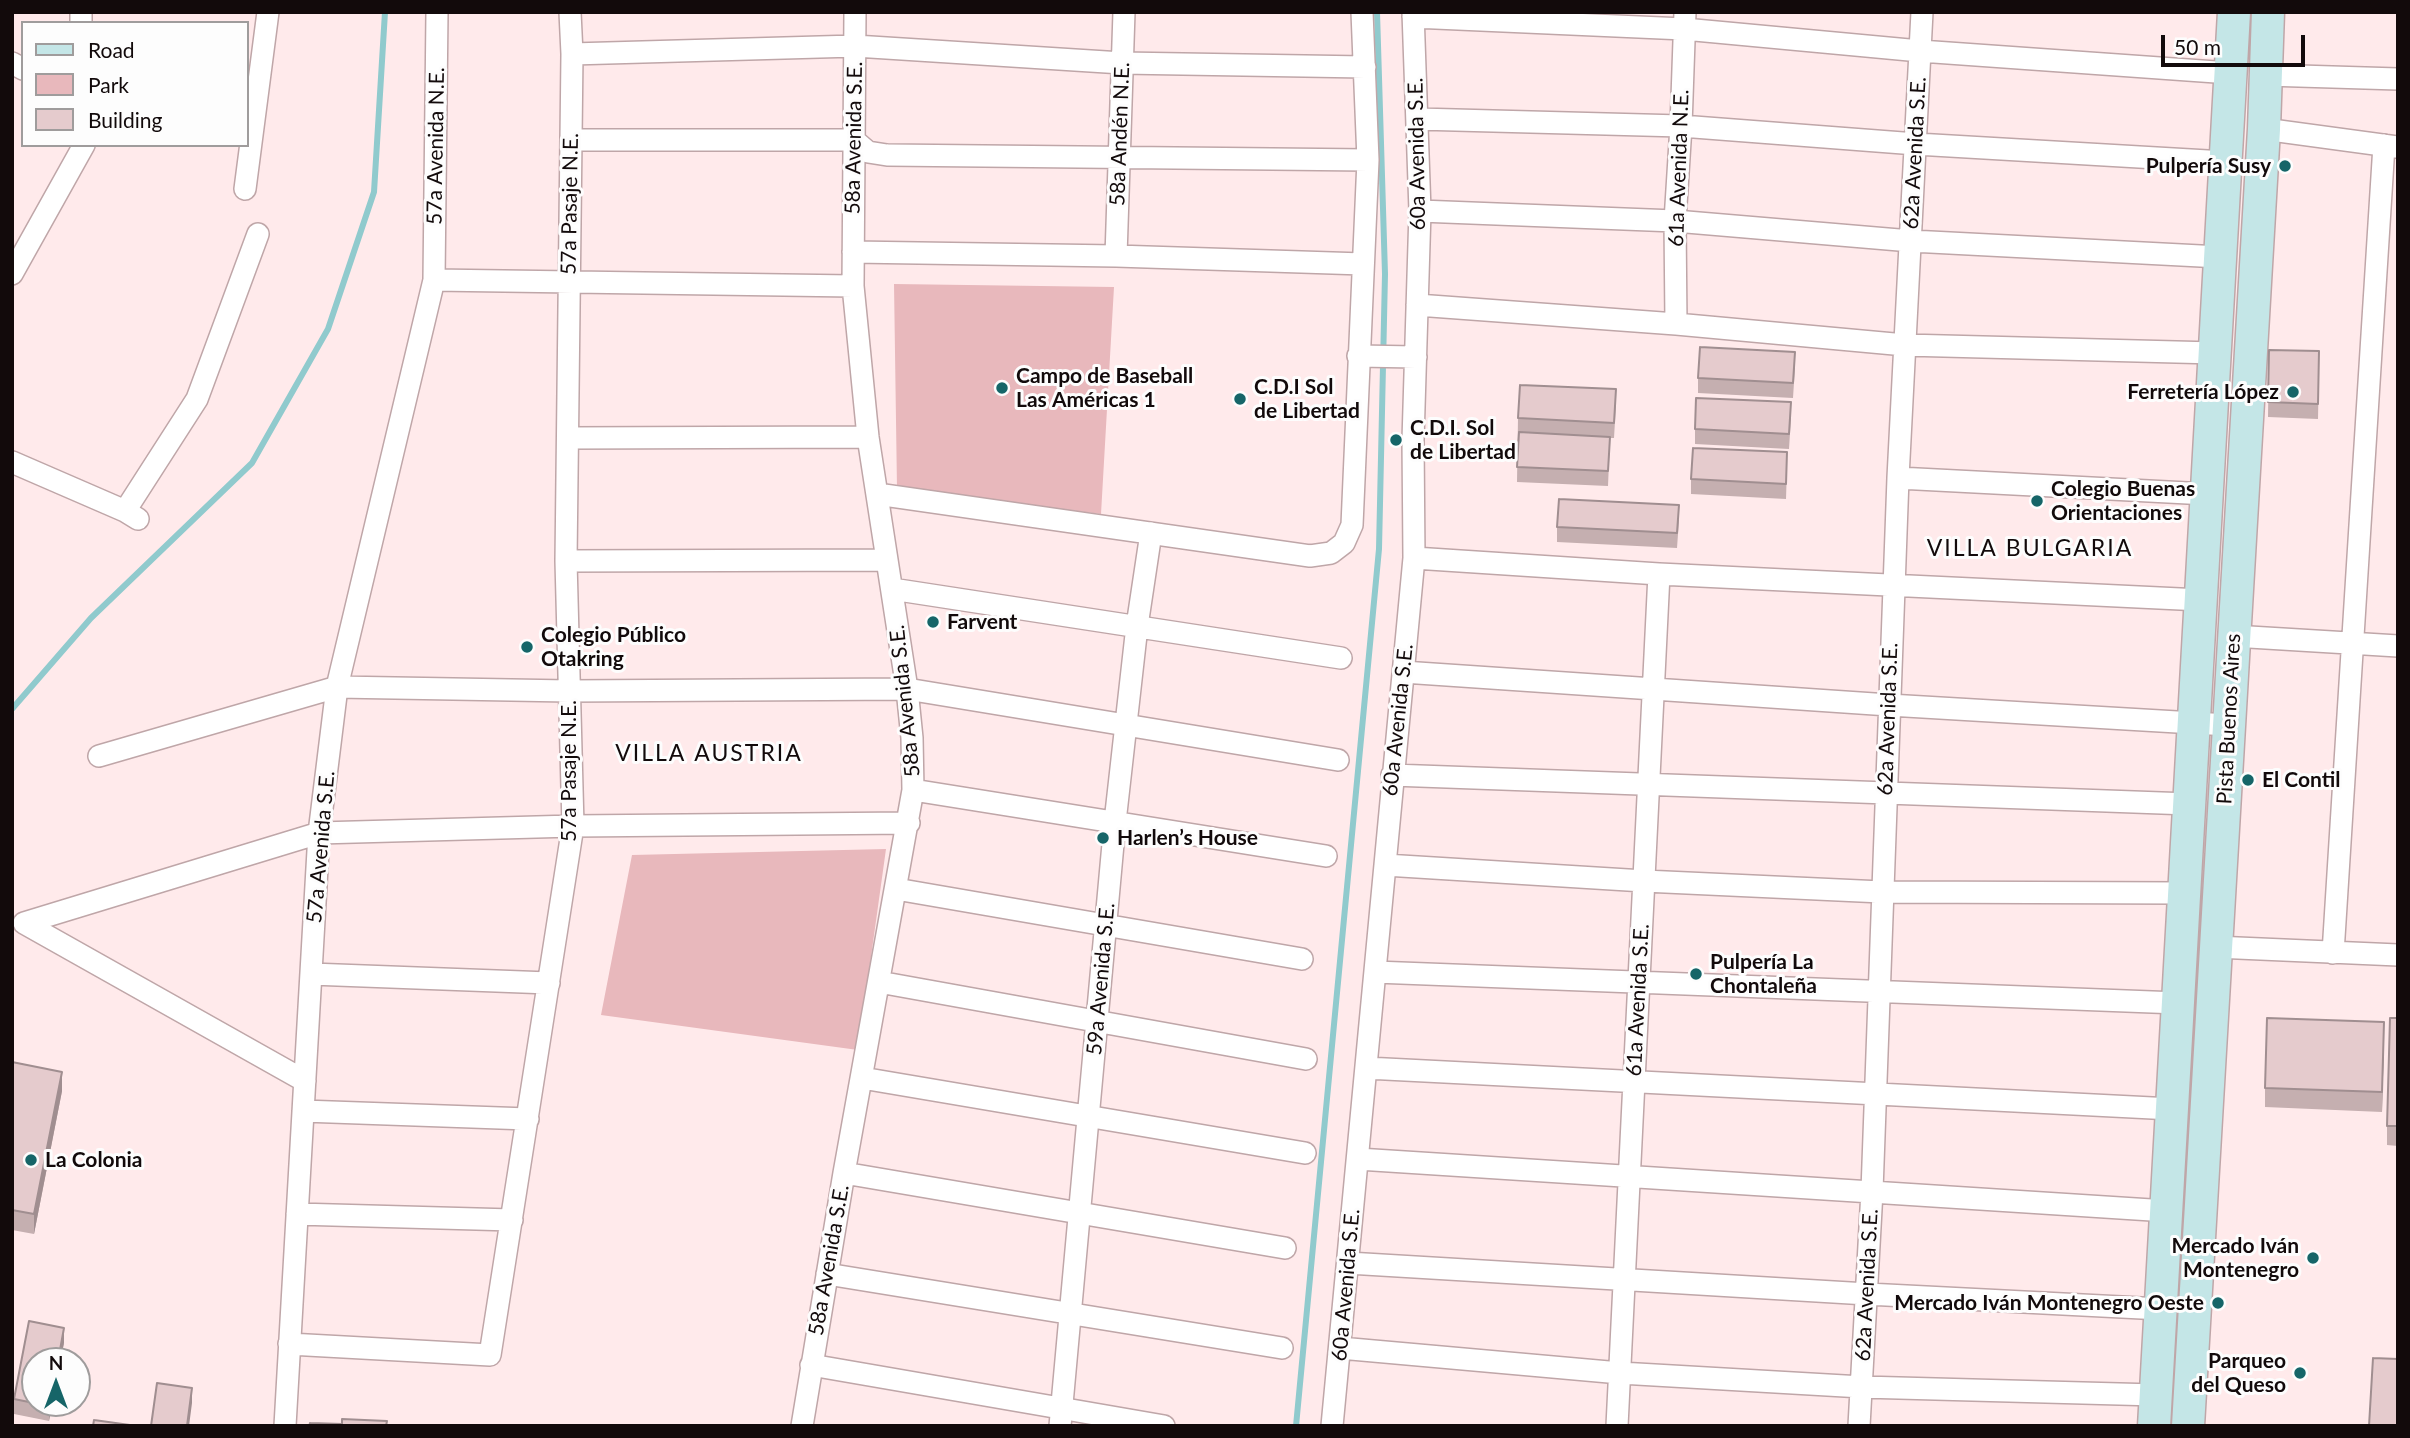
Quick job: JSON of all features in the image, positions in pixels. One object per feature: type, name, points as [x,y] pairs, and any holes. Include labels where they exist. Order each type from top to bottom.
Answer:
[{"type":"main road","name":"Pista Buenos Aires","points":[[2154,1426],[2234,12]]},
{"type":"main road","name":"Pista Buenos Aires","points":[[2188,1426],[2264,129],[2268,12]]},
{"type":"street","points":[[245,188],[268,12]]},
{"type":"street","name":"57a Avenida N.E.","points":[[434,280],[437,12]]},
{"type":"street","name":"57a Pasaje N.E.","points":[[289,1344],[491,1355],[573,826],[566,561],[572,54],[570,12]]},
{"type":"street","name":"58a Avenida S.E.","points":[[802,1426],[844,1173],[914,789],[912,738],[868,437],[853,286],[855,12]]},
{"type":"street","name":"58a Andén N.E.","points":[[1116,257],[1124,12]]},
{"type":"street","points":[[877,494],[1310,556],[1331,553],[1344,543],[1352,525],[1386,356],[1363,264],[1368,160],[1362,12]]},
{"type":"street","name":"62a Avenida S.E.","points":[[1859,1426],[1872,1191],[1893,586],[1922,12]]},
{"type":"street","points":[[1413,15],[1685,21],[1920,51],[2230,73]]},
{"type":"street","name":"60a Avenida S.E.","points":[[1332,1426],[1414,558],[1386,356],[1417,305],[1420,211],[1413,15]]},
{"type":"street","name":"61a Avenida N.E.","points":[[1676,324],[1675,221],[1685,21]]},
{"type":"street","points":[[572,54],[855,46],[1122,63],[1365,66]]},
{"type":"street","points":[[2266,75],[2398,79]]},
{"type":"street","points":[[1418,119],[1681,126],[1916,144],[2225,162]]},
{"type":"street","points":[[2264,129],[2391,146],[2353,643],[2333,953]]},
{"type":"street","points":[[571,140],[853,140],[868,152],[887,155],[1368,160]]},
{"type":"street","points":[[12,274],[21,234],[83,147]]},
{"type":"street","points":[[1420,211],[1675,221],[1911,240],[2220,257]]},
{"type":"street","points":[[12,462],[132,515],[197,399],[258,234]]},
{"type":"street","points":[[853,252],[1363,264]]},
{"type":"street","points":[[434,280],[853,286]]},
{"type":"street","name":"57a Avenida S.E.","points":[[285,1426],[319,833],[337,687],[434,280]]},
{"type":"street","points":[[1417,305],[1676,324],[1905,345],[2215,353]]},
{"type":"street","points":[[568,438],[868,437]]},
{"type":"street","points":[[1898,478],[2207,494]]},
{"type":"street","name":"59a Avenida S.E.","points":[[1061,1417],[1115,822],[1137,626],[1151,533]]},
{"type":"street","points":[[1414,558],[1659,574],[2201,600]]},
{"type":"street","points":[[566,561],[887,560]]},
{"type":"street","name":"61a Avenida S.E.","points":[[1617,1426],[1659,574]]},
{"type":"street","points":[[892,589],[1341,658]]},
{"type":"street","points":[[2234,636],[2398,646]]},
{"type":"street","points":[[1403,672],[2228,725]]},
{"type":"street","points":[[99,756],[337,687],[569,691],[906,689],[1338,760]]},
{"type":"street","points":[[1392,775],[2189,804]]},
{"type":"street","points":[[914,789],[1326,856]]},
{"type":"street","points":[[305,1081],[24,923],[319,833],[573,826],[909,823]]},
{"type":"street","points":[[1385,865],[1882,892],[2185,893]]},
{"type":"street","points":[[896,889],[1302,959]]},
{"type":"street","points":[[2215,947],[2398,955]]},
{"type":"street","points":[[1376,972],[2178,1003]]},
{"type":"street","points":[[311,974],[549,983]]},
{"type":"street","points":[[879,982],[1306,1059]]},
{"type":"street","points":[[1366,1068],[1875,1096],[2172,1109]]},
{"type":"street","points":[[862,1078],[1305,1153]]},
{"type":"street","points":[[303,1111],[527,1119]]},
{"type":"street","points":[[1357,1159],[2166,1211]]},
{"type":"street","points":[[844,1173],[1285,1248]]},
{"type":"street","points":[[297,1214],[512,1220]]},
{"type":"street","points":[[1348,1263],[2161,1309]]},
{"type":"street","points":[[827,1274],[1282,1348]]},
{"type":"street","points":[[1340,1348],[1620,1373],[1862,1387],[2156,1395]]},
{"type":"street","points":[[811,1365],[1061,1417],[1164,1426]]},
{"type":"green space","name":"Campo de Baseball Las Américas 1","points":[[894,284],[1114,287],[1101,514],[897,489]]},
{"type":"green space","points":[[886,849],[858,1050],[601,1015],[632,855]]},
{"type":"building","points":[[1700,347],[1795,352],[1793,383],[1698,378]]},
{"type":"building","name":"Ferretería López","points":[[2269,350],[2319,351],[2318,404],[2268,402]]},
{"type":"building","points":[[1520,385],[1616,389],[1614,423],[1518,418]]},
{"type":"building","points":[[1696,398],[1791,402],[1789,434],[1695,429]]},
{"type":"building","points":[[1519,432],[1610,437],[1608,471],[1517,467]]},
{"type":"building","points":[[1693,448],[1787,452],[1786,484],[1691,479]]},
{"type":"building","points":[[1559,499],[1679,505],[1677,533],[1557,527]]},
{"type":"building","points":[[2267,1018],[2384,1022],[2382,1092],[2265,1088]]},
{"type":"building","points":[[2390,1018],[2398,1018],[2398,1126],[2387,1126]]},
{"type":"building","name":"La Colonia","points":[[12,1062],[62,1072],[34,1214],[12,1210]]},
{"type":"building","points":[[29,1321],[64,1328],[61,1347],[24,1347]]},
{"type":"building","points":[[2373,1358],[2398,1359],[2398,1426],[2369,1426]]},
{"type":"building","points":[[21,1363],[21,1400],[14,1399]]},
{"type":"building","points":[[157,1383],[192,1388],[187,1426],[151,1426]]},
{"type":"building","points":[[342,1419],[387,1421],[386,1426],[342,1426]]},
{"type":"building","points":[[94,1420],[137,1426],[93,1426]]},
{"type":"building","points":[[310,1423],[342,1424],[342,1426],[309,1426]]},
{"type":"waterway","points":[[12,709],[91,618],[252,463],[328,329],[374,192],[385,12]]},
{"type":"waterway","points":[[1296,1426],[1379,549],[1385,274],[1377,12]]},
{"type":"place","name":"Pulpería Susy","points":[[2285,166]]},
{"type":"place","name":"Campo de Baseball Las Américas 1","points":[[1002,388]]},
{"type":"place","name":"Ferretería López","points":[[2293,392]]},
{"type":"place","name":"C.D.I Sol de Libertad","points":[[1240,399]]},
{"type":"place","name":"C.D.I. Sol de Libertad","points":[[1396,440]]},
{"type":"place","name":"Colegio Buenas Orientaciones","points":[[2037,501]]},
{"type":"place","name":"Farvent","points":[[933,622]]},
{"type":"place","name":"Colegio Público Otakring","points":[[527,647]]},
{"type":"place","name":"El Contil","points":[[2248,780]]},
{"type":"place","name":"Harlen’s House","points":[[1103,838]]},
{"type":"place","name":"Pulpería La Chontaleña","points":[[1696,974]]},
{"type":"place","name":"La Colonia","points":[[31,1160]]},
{"type":"place","name":"Mercado Iván Montenegro","points":[[2313,1258]]},
{"type":"place","name":"Mercado Iván Montenegro Oeste","points":[[2218,1303]]},
{"type":"place","name":"Parqueo del Queso","points":[[2300,1373]]},
{"type":"district","name":"VILLA BULGARIA","points":[[2030,549]]},
{"type":"district","name":"VILLA AUSTRIA","points":[[709,754]]}]
